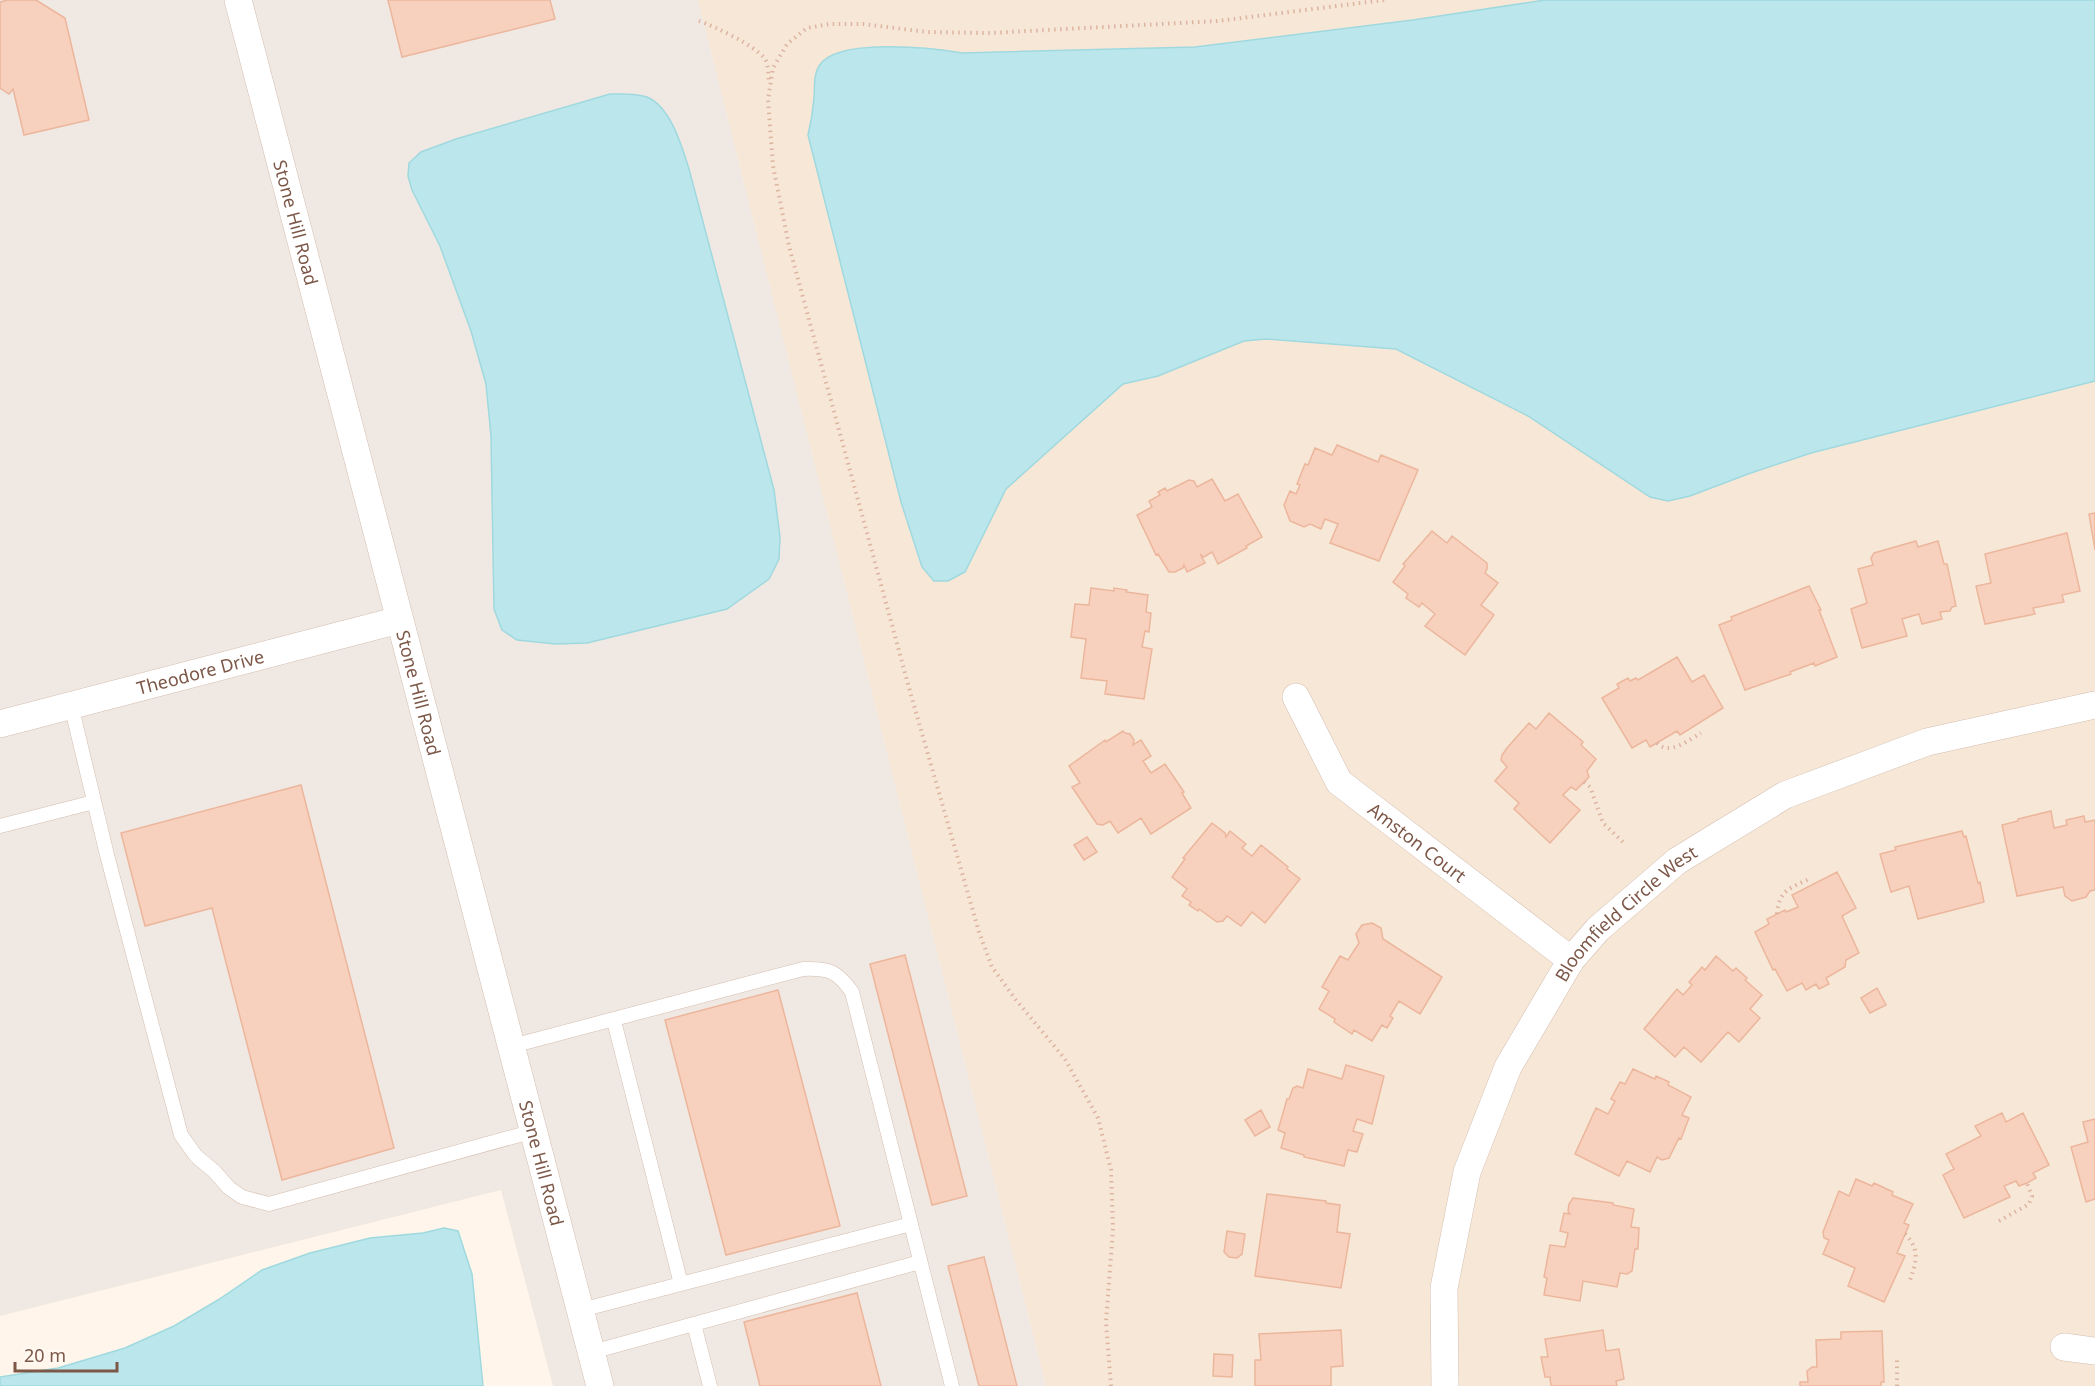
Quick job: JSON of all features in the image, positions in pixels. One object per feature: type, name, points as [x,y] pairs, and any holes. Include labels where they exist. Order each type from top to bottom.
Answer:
[{"type":"street","name":"Stone Hill Road","points":[[237,0],[600,1386]]},
{"type":"street","name":"Theodore Drive","points":[[0,724],[399,620]]},
{"type":"street","name":"Amston Court","points":[[1296,697],[1339,782],[1571,960]]},
{"type":"street","name":"Bloomfield Circle West","points":[[1445,1386],[1444,1288],[1467,1172],[1508,1067],[1571,960],[1598,929],[1677,861],[1785,795],[1927,742],[2095,705]]},
{"type":"street","points":[[2064,1347],[2095,1351]]},
{"type":"lane","points":[[71,705],[181,1135],[196,1156],[229,1188],[242,1197],[269,1204],[534,1131]]},
{"type":"lane","points":[[0,826],[94,802]]},
{"type":"lane","points":[[512,1046],[614,1021],[803,969],[831,970],[843,979],[852,992],[952,1386]]},
{"type":"lane","points":[[614,1021],[681,1284]]},
{"type":"lane","points":[[581,1310],[911,1224]]},
{"type":"lane","points":[[592,1352],[920,1262]]},
{"type":"lane","points":[[694,1323],[710,1386]]},
{"type":"path","points":[[1111,1386],[1106,1322],[1113,1229],[1111,1170],[1098,1118],[1065,1059],[992,967],[979,932],[911,695],[789,246],[773,166],[768,100],[773,68],[787,44],[807,28],[830,24],[863,24],[927,32],[990,33],[1217,21],[1384,0]]},
{"type":"path","points":[[699,21],[711,25],[760,54],[767,64],[770,90]]},
{"type":"path","points":[[1657,743],[1668,748],[1678,746],[1701,733]]},
{"type":"path","points":[[1584,782],[1590,787],[1603,823],[1624,843]]},
{"type":"path","points":[[1777,914],[1778,901],[1784,892],[1811,878]]},
{"type":"path","points":[[1999,1221],[2029,1204],[2032,1196],[2027,1183]]},
{"type":"path","points":[[1905,1234],[1914,1242],[1916,1252],[1909,1283]]},
{"type":"path","points":[[1897,1358],[1897,1386]]},
{"type":"shaded area","points":[[0,0],[698,0],[1046,1386],[553,1386],[501,1190],[0,1316]]},
{"type":"shaded area","points":[[698,0],[2095,0],[2095,1386],[1046,1386]]},
{"type":"water","points":[[1545,0],[2095,0],[2095,381],[1811,453],[1690,496],[1668,501],[1650,497],[1528,416],[1396,349],[1266,339],[1244,341],[1158,376],[1123,384],[1006,489],[965,572],[948,581],[934,581],[922,567],[901,502],[808,135],[815,78],[819,66],[829,57],[844,51],[864,48],[908,47],[962,53],[1195,47],[1413,20]]},
{"type":"water","points":[[610,94],[638,95],[655,102],[669,118],[683,150],[774,490],[780,537],[779,559],[769,579],[727,609],[587,643],[556,644],[517,640],[502,630],[494,609],[491,436],[486,384],[471,331],[440,246],[412,190],[408,176],[409,163],[421,152],[456,139]]},
{"type":"water","points":[[444,1228],[458,1231],[472,1274],[483,1386],[0,1386],[0,1377],[58,1368],[125,1348],[174,1326],[262,1270],[310,1253],[370,1238],[423,1233]]},
{"type":"building","points":[[36,0],[65,18],[89,120],[24,135],[13,89],[9,94],[0,88],[0,2]]},
{"type":"building","points":[[388,0],[550,0],[555,19],[402,57]]},
{"type":"building","points":[[1337,445],[1378,462],[1381,455],[1418,470],[1379,561],[1330,543],[1338,524],[1325,519],[1321,529],[1310,524],[1304,527],[1290,521],[1284,505],[1290,491],[1296,494],[1300,485],[1297,484],[1305,464],[1308,465],[1315,448],[1332,455]]},
{"type":"building","points":[[1212,479],[1225,501],[1238,494],[1262,537],[1218,564],[1212,552],[1204,557],[1200,554],[1205,563],[1187,572],[1184,565],[1175,572],[1169,572],[1158,554],[1156,555],[1137,515],[1152,507],[1149,501],[1160,495],[1158,492],[1165,488],[1167,491],[1189,480],[1194,481],[1197,487]]},
{"type":"building","points":[[2095,513],[2095,550],[2089,514]]},
{"type":"building","points":[[1432,531],[1447,543],[1452,536],[1487,563],[1485,573],[1498,583],[1481,605],[1494,615],[1465,655],[1425,626],[1435,614],[1422,603],[1419,607],[1406,598],[1408,594],[1393,582],[1405,566],[1403,564]]},
{"type":"building","points":[[2067,533],[2080,591],[2062,595],[2064,602],[2033,608],[2035,614],[1985,624],[1976,586],[1991,583],[1985,554]]},
{"type":"building","points":[[1916,541],[1918,547],[1938,541],[1944,564],[1947,564],[1956,606],[1950,611],[1940,612],[1942,619],[1922,624],[1919,614],[1902,619],[1907,636],[1862,648],[1851,609],[1867,603],[1858,569],[1873,565],[1871,558],[1874,553]]},
{"type":"building","points":[[1809,586],[1821,610],[1819,610],[1837,657],[1815,666],[1814,663],[1790,672],[1791,674],[1745,690],[1719,625],[1732,620],[1731,617]]},
{"type":"building","points":[[1091,588],[1114,591],[1114,588],[1148,595],[1146,612],[1151,613],[1149,632],[1145,631],[1142,647],[1152,649],[1144,699],[1105,694],[1107,681],[1081,678],[1086,639],[1071,637],[1075,604],[1089,605]]},
{"type":"building","points":[[1677,657],[1692,682],[1704,675],[1723,708],[1680,735],[1677,731],[1650,747],[1646,740],[1632,748],[1602,698],[1619,688],[1617,684],[1628,678],[1630,681],[1636,678],[1638,680]]},
{"type":"building","points":[[1549,713],[1583,742],[1581,745],[1596,759],[1587,771],[1589,777],[1576,790],[1571,787],[1563,795],[1580,810],[1550,843],[1514,809],[1519,803],[1495,781],[1507,767],[1501,760],[1507,748],[1529,723],[1536,729]]},
{"type":"building","points":[[1123,731],[1130,734],[1134,740],[1133,745],[1141,740],[1151,756],[1143,761],[1151,773],[1165,764],[1184,792],[1182,793],[1191,808],[1151,834],[1141,818],[1118,833],[1110,821],[1103,825],[1097,824],[1072,787],[1080,783],[1069,766],[1105,740],[1106,742]]},
{"type":"building","points":[[301,785],[394,1148],[282,1180],[212,908],[145,926],[121,833]]},
{"type":"building","points":[[2051,811],[2054,828],[2067,825],[2066,820],[2084,816],[2085,822],[2095,820],[2095,890],[2090,891],[2086,897],[2072,901],[2065,896],[2063,887],[2017,896],[2002,825]]},
{"type":"building","points":[[1212,823],[1225,833],[1226,837],[1230,831],[1246,844],[1242,848],[1252,856],[1261,845],[1300,879],[1265,923],[1252,912],[1241,926],[1227,916],[1223,921],[1217,922],[1189,905],[1191,902],[1182,896],[1187,889],[1172,877],[1185,859],[1183,858]]},
{"type":"building","points":[[1962,831],[1964,837],[1966,836],[1984,902],[1918,919],[1909,886],[1891,892],[1880,854],[1896,850],[1895,847]]},
{"type":"building","points":[[1087,837],[1097,852],[1084,860],[1074,845]]},
{"type":"building","points":[[1837,872],[1856,908],[1842,916],[1859,953],[1846,960],[1845,967],[1826,978],[1829,984],[1819,989],[1816,984],[1806,990],[1802,983],[1787,991],[1775,969],[1773,970],[1755,932],[1769,924],[1767,919],[1785,910],[1786,912],[1798,907],[1792,895]]},
{"type":"building","points":[[1372,923],[1381,928],[1383,939],[1442,977],[1420,1014],[1399,1001],[1390,1016],[1393,1018],[1387,1028],[1382,1025],[1372,1041],[1354,1030],[1352,1034],[1319,1009],[1329,991],[1322,987],[1340,956],[1348,960],[1359,943],[1356,934],[1362,925]]},
{"type":"building","points":[[905,955],[967,1196],[932,1205],[870,964]]},
{"type":"building","points":[[1716,956],[1733,971],[1736,968],[1747,978],[1745,980],[1762,995],[1750,1009],[1760,1018],[1739,1042],[1728,1032],[1701,1062],[1684,1047],[1675,1057],[1644,1029],[1677,989],[1683,995],[1692,985],[1689,982],[1702,967],[1705,970]]},
{"type":"building","points":[[1877,988],[1886,1005],[1870,1013],[1861,998]]},
{"type":"building","points":[[778,990],[840,1226],[726,1255],[665,1020]]},
{"type":"building","points":[[1346,1065],[1384,1076],[1372,1124],[1357,1119],[1353,1131],[1363,1134],[1357,1152],[1348,1150],[1344,1166],[1304,1157],[1304,1155],[1281,1148],[1285,1133],[1278,1130],[1287,1099],[1293,1088],[1297,1086],[1303,1088],[1308,1069],[1342,1079]]},
{"type":"building","points":[[1633,1069],[1655,1079],[1656,1076],[1669,1082],[1668,1085],[1691,1097],[1682,1115],[1689,1118],[1681,1139],[1679,1138],[1669,1158],[1662,1160],[1657,1157],[1650,1172],[1627,1161],[1619,1176],[1575,1154],[1596,1108],[1608,1114],[1615,1101],[1611,1099],[1620,1082],[1625,1084]]},
{"type":"building","points":[[1261,1110],[1270,1127],[1255,1136],[1245,1120]]},
{"type":"building","points":[[2002,1113],[2006,1122],[2023,1113],[2049,1165],[2033,1173],[2036,1178],[2027,1183],[2019,1186],[2016,1181],[2004,1186],[2010,1197],[1964,1218],[1943,1175],[1954,1169],[1946,1154],[1981,1136],[1975,1126]]},
{"type":"building","points":[[2095,1119],[2095,1199],[2086,1202],[2071,1147],[2088,1142],[2083,1122]]},
{"type":"building","points":[[1856,1179],[1872,1186],[1874,1183],[1893,1192],[1892,1195],[1913,1204],[1904,1223],[1909,1225],[1897,1253],[1905,1256],[1884,1302],[1848,1286],[1855,1268],[1823,1254],[1829,1240],[1824,1238],[1823,1232],[1839,1191],[1849,1196]]},
{"type":"building","points":[[1267,1194],[1326,1201],[1326,1203],[1340,1205],[1337,1232],[1350,1234],[1341,1288],[1255,1276]]},
{"type":"building","points":[[1573,1198],[1613,1203],[1613,1205],[1634,1209],[1631,1227],[1639,1228],[1638,1249],[1635,1249],[1632,1271],[1627,1274],[1620,1273],[1617,1287],[1583,1281],[1580,1301],[1544,1295],[1547,1278],[1544,1277],[1550,1245],[1565,1247],[1568,1233],[1560,1231],[1564,1213],[1570,1214],[1569,1204]]},
{"type":"building","points":[[1227,1231],[1245,1234],[1242,1254],[1237,1258],[1229,1257],[1224,1252]]},
{"type":"building","points":[[984,1257],[1017,1386],[979,1386],[948,1266]]},
{"type":"building","points":[[857,1293],[881,1386],[760,1386],[744,1322]]},
{"type":"building","points":[[1341,1330],[1343,1366],[1331,1367],[1331,1386],[1255,1386],[1255,1360],[1261,1360],[1259,1334]]},
{"type":"building","points":[[1603,1330],[1606,1351],[1619,1349],[1624,1379],[1616,1381],[1617,1386],[1551,1386],[1550,1377],[1545,1377],[1541,1357],[1548,1357],[1545,1339]]},
{"type":"building","points":[[1882,1331],[1884,1382],[1881,1382],[1881,1386],[1800,1386],[1800,1382],[1808,1382],[1807,1371],[1812,1367],[1817,1367],[1816,1340],[1841,1339],[1841,1332]]},
{"type":"building","points":[[1214,1354],[1233,1355],[1232,1377],[1213,1376]]}]
